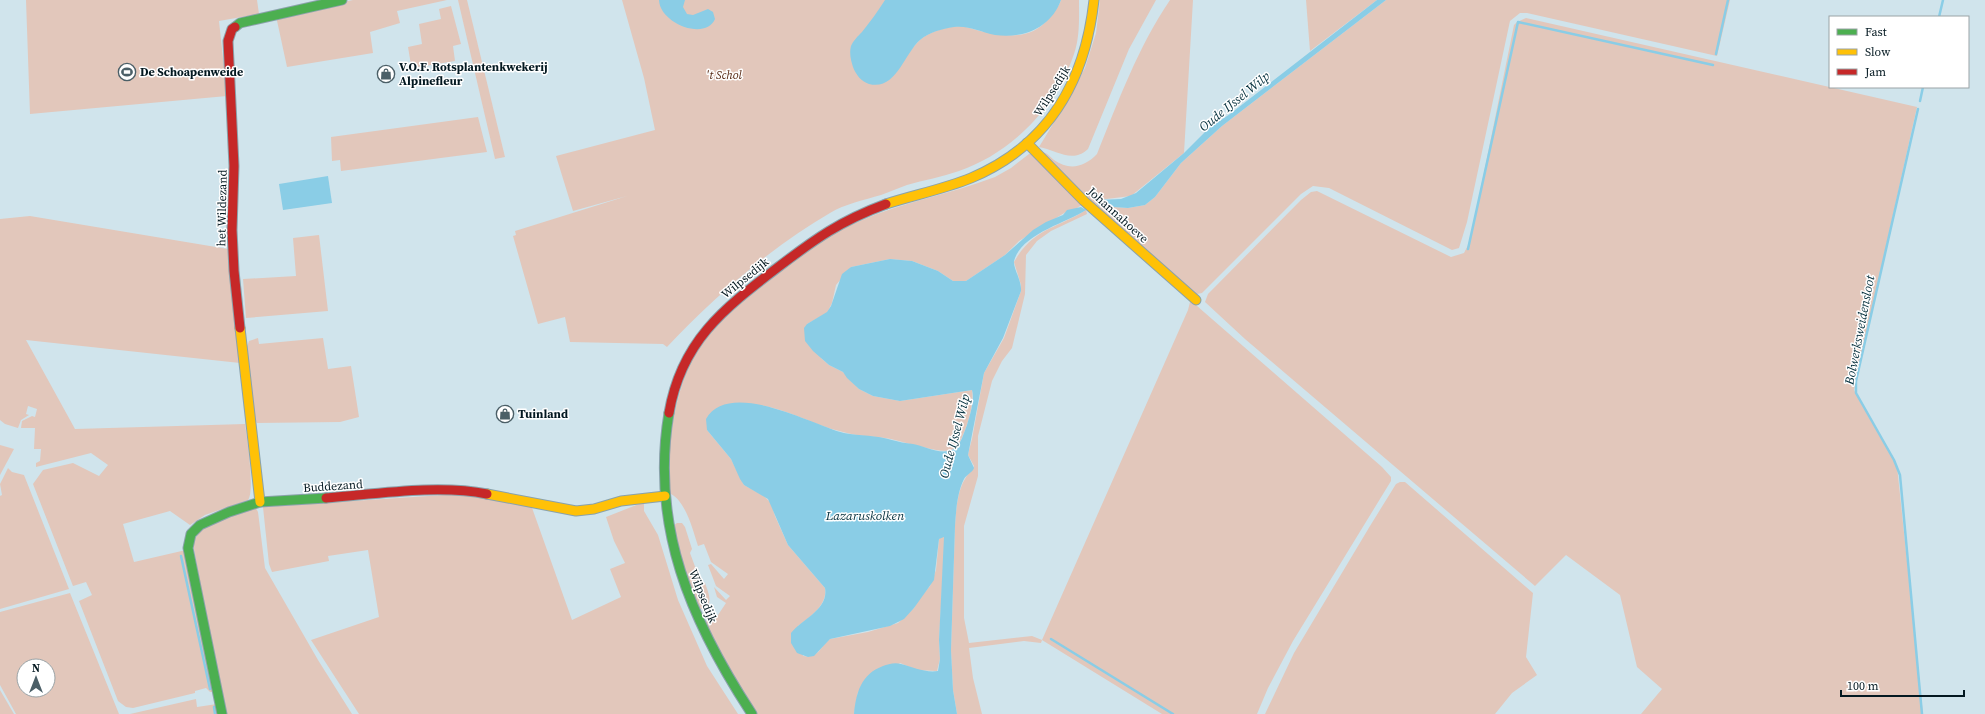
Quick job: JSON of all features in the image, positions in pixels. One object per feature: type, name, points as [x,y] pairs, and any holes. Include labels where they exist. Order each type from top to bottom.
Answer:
[{"type":"street","name":"het Wildezand","points":[[260,502],[234,271],[232,230],[234,166],[228,41],[232,29],[240,23],[342,0]]},
{"type":"street","name":"Wilpsedijk","points":[[752,714],[717,658],[688,595],[672,540],[665,496],[663,456],[668,416],[674,391],[683,367],[694,346],[714,319],[798,250],[840,223],[866,211],[972,178],[1000,164],[1028,143],[1050,120],[1080,68],[1090,35],[1094,0]]},
{"type":"street","name":"Johannahoeve","points":[[1028,143],[1084,201],[1196,300]]},
{"type":"street","name":"Buddezand","points":[[222,714],[188,545],[194,531],[204,523],[239,508],[260,502],[428,491],[483,493],[576,511],[594,509],[620,501],[665,496]]},
{"type":"green space","name":"De Schoapenweide","points":[[26,0],[257,0],[259,14],[219,21],[227,96],[30,114]]},
{"type":"green space","points":[[353,0],[447,0],[397,11],[400,23],[370,32],[373,53],[287,67],[276,16]]},
{"type":"green space","points":[[458,0],[467,0],[505,157],[495,159]]},
{"type":"green space","name":"'t Schol","points":[[622,0],[893,0],[889,80],[918,42],[931,33],[942,29],[961,26],[1003,35],[1020,35],[1036,30],[1043,25],[1061,0],[1079,0],[1079,27],[1074,54],[1066,74],[1056,92],[1044,110],[1030,126],[997,153],[959,171],[907,185],[848,205],[830,213],[807,227],[744,274],[705,309],[667,347],[663,344],[570,342],[565,317],[538,324],[513,236],[516,235],[515,231],[627,196],[573,211],[556,156],[655,130],[644,78]]},
{"type":"green space","points":[[1100,0],[1156,0],[1129,49],[1088,149],[1082,153],[1070,156],[1039,147],[1085,68],[1096,33]]},
{"type":"green space","points":[[1170,0],[1193,0],[1184,153],[1131,196],[1098,200],[1099,206],[1128,208],[1145,205],[1155,197],[1181,163],[1222,126],[1386,0],[1730,0],[1717,56],[1527,13],[1520,13],[1510,21],[1467,222],[1459,248],[1452,250],[1329,188],[1313,186],[1301,194],[1202,293],[1197,294],[1190,291],[1087,200],[1041,152],[1046,153],[1054,160],[1065,166],[1082,165],[1097,154],[1138,56]]},
{"type":"green space","points":[[1306,0],[1377,0],[1310,51]]},
{"type":"green space","points":[[451,6],[461,44],[453,46],[455,61],[419,67],[411,65],[408,47],[422,44],[419,24],[441,19],[439,9]]},
{"type":"green space","points":[[1526,18],[1917,107],[1854,390],[1897,466],[1923,714],[1641,714],[1662,689],[1637,667],[1620,595],[1566,555],[1535,586],[1245,339],[1205,302],[1208,294],[1301,200],[1311,192],[1317,191],[1451,257],[1464,253],[1470,241],[1514,25]]},
{"type":"green space","points":[[478,117],[487,152],[341,171],[340,160],[332,161],[331,137]]},
{"type":"green space","points":[[1029,154],[1033,154],[1083,204],[1074,210],[1069,210],[1019,241],[1005,255],[966,281],[953,281],[938,271],[912,261],[890,259],[851,267],[836,285],[832,303],[827,313],[807,324],[821,358],[829,365],[843,372],[859,389],[873,396],[900,401],[972,390],[973,396],[971,412],[963,436],[956,448],[940,451],[891,439],[849,434],[773,408],[748,404],[723,406],[707,430],[731,459],[744,485],[764,496],[771,503],[788,545],[825,588],[824,600],[821,605],[812,615],[798,626],[803,656],[812,656],[818,652],[830,639],[868,632],[898,623],[914,608],[918,600],[930,586],[936,570],[939,539],[942,536],[945,538],[939,640],[940,659],[937,671],[917,670],[900,663],[858,692],[854,714],[757,714],[735,679],[705,625],[708,617],[714,621],[726,603],[717,597],[714,587],[726,600],[730,596],[716,586],[708,565],[711,564],[724,579],[728,574],[711,562],[704,544],[698,546],[688,516],[680,502],[669,493],[669,455],[674,415],[685,376],[693,358],[710,333],[745,299],[794,261],[837,232],[893,208],[995,177],[1011,168]]},
{"type":"green space","points":[[1086,210],[1087,214],[1051,231],[1037,241],[1026,255],[1025,294],[1012,348],[1002,361],[992,381],[978,436],[978,476],[964,526],[964,618],[969,643],[1032,636],[1042,640],[1041,643],[1024,641],[969,648],[973,678],[982,714],[957,714],[953,690],[951,650],[955,526],[957,502],[960,490],[966,477],[974,466],[968,455],[984,373],[1004,338],[1021,291],[1021,285],[1014,262],[1029,242],[1038,235]]},
{"type":"green space","points":[[30,216],[228,249],[240,363],[26,340],[75,429],[245,424],[251,476],[250,495],[248,500],[205,515],[190,525],[170,511],[123,524],[134,562],[186,550],[215,692],[210,692],[206,688],[195,691],[195,693],[133,708],[126,707],[118,701],[79,601],[92,595],[86,582],[73,586],[33,484],[43,470],[73,463],[99,476],[108,465],[91,453],[36,467],[36,463],[40,461],[41,449],[34,449],[35,428],[21,428],[22,421],[32,416],[35,417],[37,409],[28,406],[26,414],[29,415],[21,420],[18,428],[5,424],[0,420],[0,219]]},
{"type":"green space","points":[[319,235],[328,311],[246,318],[243,279],[296,276],[293,238]]},
{"type":"green space","points":[[1189,299],[1382,467],[1391,477],[1391,481],[1293,641],[1268,688],[1257,714],[1162,714],[1042,640],[1188,310],[1190,302]]},
{"type":"green space","points":[[258,338],[259,344],[323,338],[328,369],[351,366],[359,417],[340,422],[257,423],[254,418],[247,347],[249,341]]},
{"type":"green space","points":[[0,445],[14,449],[0,475]]},
{"type":"green space","points":[[8,468],[12,472],[24,475],[69,589],[0,609],[0,496],[2,495],[0,484]]},
{"type":"green space","points":[[1405,482],[1533,593],[1526,657],[1537,675],[1512,693],[1495,714],[1265,714],[1294,653],[1396,484]]},
{"type":"green space","points":[[459,494],[531,505],[572,620],[621,597],[610,569],[625,563],[614,541],[606,517],[644,502],[644,511],[658,535],[678,600],[707,666],[738,714],[359,714],[311,640],[379,617],[368,550],[328,556],[329,561],[272,572],[269,564],[263,507]]},
{"type":"green space","points":[[255,506],[258,512],[265,568],[318,660],[352,714],[224,714],[193,544],[202,530],[210,524]]},
{"type":"green space","points":[[677,523],[682,523],[685,527],[692,549],[690,553],[700,580],[705,583],[708,590],[710,601],[704,610],[697,607],[683,568],[673,526]]},
{"type":"green space","points":[[70,593],[119,714],[16,714],[0,685],[0,612]]},
{"type":"green space","points":[[0,690],[14,714],[0,714]]},
{"type":"green space","points":[[196,699],[197,707],[217,704],[219,714],[130,714]]},
{"type":"water","points":[[659,0],[685,0],[683,7],[687,14],[693,15],[708,9],[713,12],[715,19],[710,25],[703,29],[684,27],[667,16],[661,9]]},
{"type":"water","points":[[885,0],[1061,0],[1050,18],[1035,30],[1026,33],[1005,36],[969,28],[954,27],[932,33],[924,37],[914,46],[893,77],[878,85],[869,84],[861,79],[856,73],[851,60],[850,49],[854,40],[862,32]]},
{"type":"water","points":[[1377,0],[1386,0],[1222,126],[1181,163],[1155,197],[1145,205],[1128,208],[1099,206],[1097,204],[1098,200],[1121,199],[1136,193],[1184,153],[1209,128],[1230,114]]},
{"type":"water","points":[[328,176],[332,203],[283,210],[279,184]]},
{"type":"water","name":"Lazaruskolken","points":[[1081,207],[1086,210],[1035,236],[1025,243],[1018,252],[1014,264],[1021,291],[1003,338],[984,373],[968,455],[974,468],[965,477],[958,496],[955,526],[951,650],[953,690],[957,714],[854,714],[856,699],[861,685],[869,674],[876,669],[896,663],[924,670],[938,671],[940,659],[939,640],[944,537],[939,539],[934,580],[914,608],[904,619],[890,626],[830,639],[814,656],[808,657],[797,653],[791,643],[791,633],[819,608],[823,602],[825,588],[788,545],[768,499],[744,485],[731,459],[707,430],[706,419],[717,408],[733,403],[752,403],[793,414],[844,433],[880,437],[938,451],[949,451],[954,449],[960,441],[971,412],[973,403],[972,390],[900,401],[873,396],[859,389],[843,372],[829,365],[813,351],[805,341],[804,328],[807,324],[827,312],[831,306],[842,274],[851,267],[890,259],[912,261],[938,271],[953,281],[966,281],[1005,255],[1033,230],[1046,222],[1063,215],[1067,210]]},
{"type":"waterway","points":[[1716,54],[1728,0]]},
{"type":"waterway","name":"Bolwerksweidensloot","points":[[1939,16],[1943,0]]},
{"type":"waterway","points":[[1468,249],[1518,22],[1713,65]]},
{"type":"waterway","name":"Bolwerksweidensloot","points":[[1920,101],[1923,88]]},
{"type":"waterway","name":"Bolwerksweidensloot","points":[[1918,109],[1856,381],[1856,393],[1894,460],[1900,475],[1922,714]]},
{"type":"waterway","points":[[181,556],[210,689]]},
{"type":"waterway","points":[[1051,639],[1173,714]]},
{"type":"waterway","points":[[214,707],[215,714]]},
{"type":"traffic: fast","points":[[235,27],[240,23],[342,0]]},
{"type":"traffic: fast","points":[[669,413],[665,455],[665,495],[671,533],[680,571],[694,608],[711,644],[730,679],[752,714]]},
{"type":"traffic: fast","points":[[222,714],[188,548],[191,534],[200,525],[229,512],[260,502],[326,498]]},
{"type":"traffic: slow","points":[[886,204],[971,178],[998,164],[1022,148],[1042,129],[1072,84],[1082,58],[1094,0]]},
{"type":"traffic: slow","points":[[1027,143],[1084,201],[1196,300]]},
{"type":"traffic: slow","points":[[240,328],[260,502]]},
{"type":"traffic: slow","points":[[487,494],[576,511],[594,509],[621,501],[665,496]]},
{"type":"traffic: jam","points":[[235,27],[232,29],[228,41],[234,166],[232,230],[234,271],[240,328]]},
{"type":"traffic: jam","points":[[669,413],[675,388],[683,366],[707,329],[722,313],[757,283],[816,239],[841,224],[886,204]]},
{"type":"traffic: jam","points":[[326,498],[386,492],[428,490],[468,491],[487,494]]},
{"type":"place","name":"De Schoapenweide","points":[[127,72]]},
{"type":"place","name":"V.O.F. Rotsplantenkwekerij Alpinefleur","points":[[386,74]]},
{"type":"place","name":"Tuinland","points":[[505,414]]},
{"type":"water label","name":"Oude IJssel Wilp","points":[[1234,101]]},
{"type":"water label","name":"Oude IJssel Wilp","points":[[954,436]]}]
